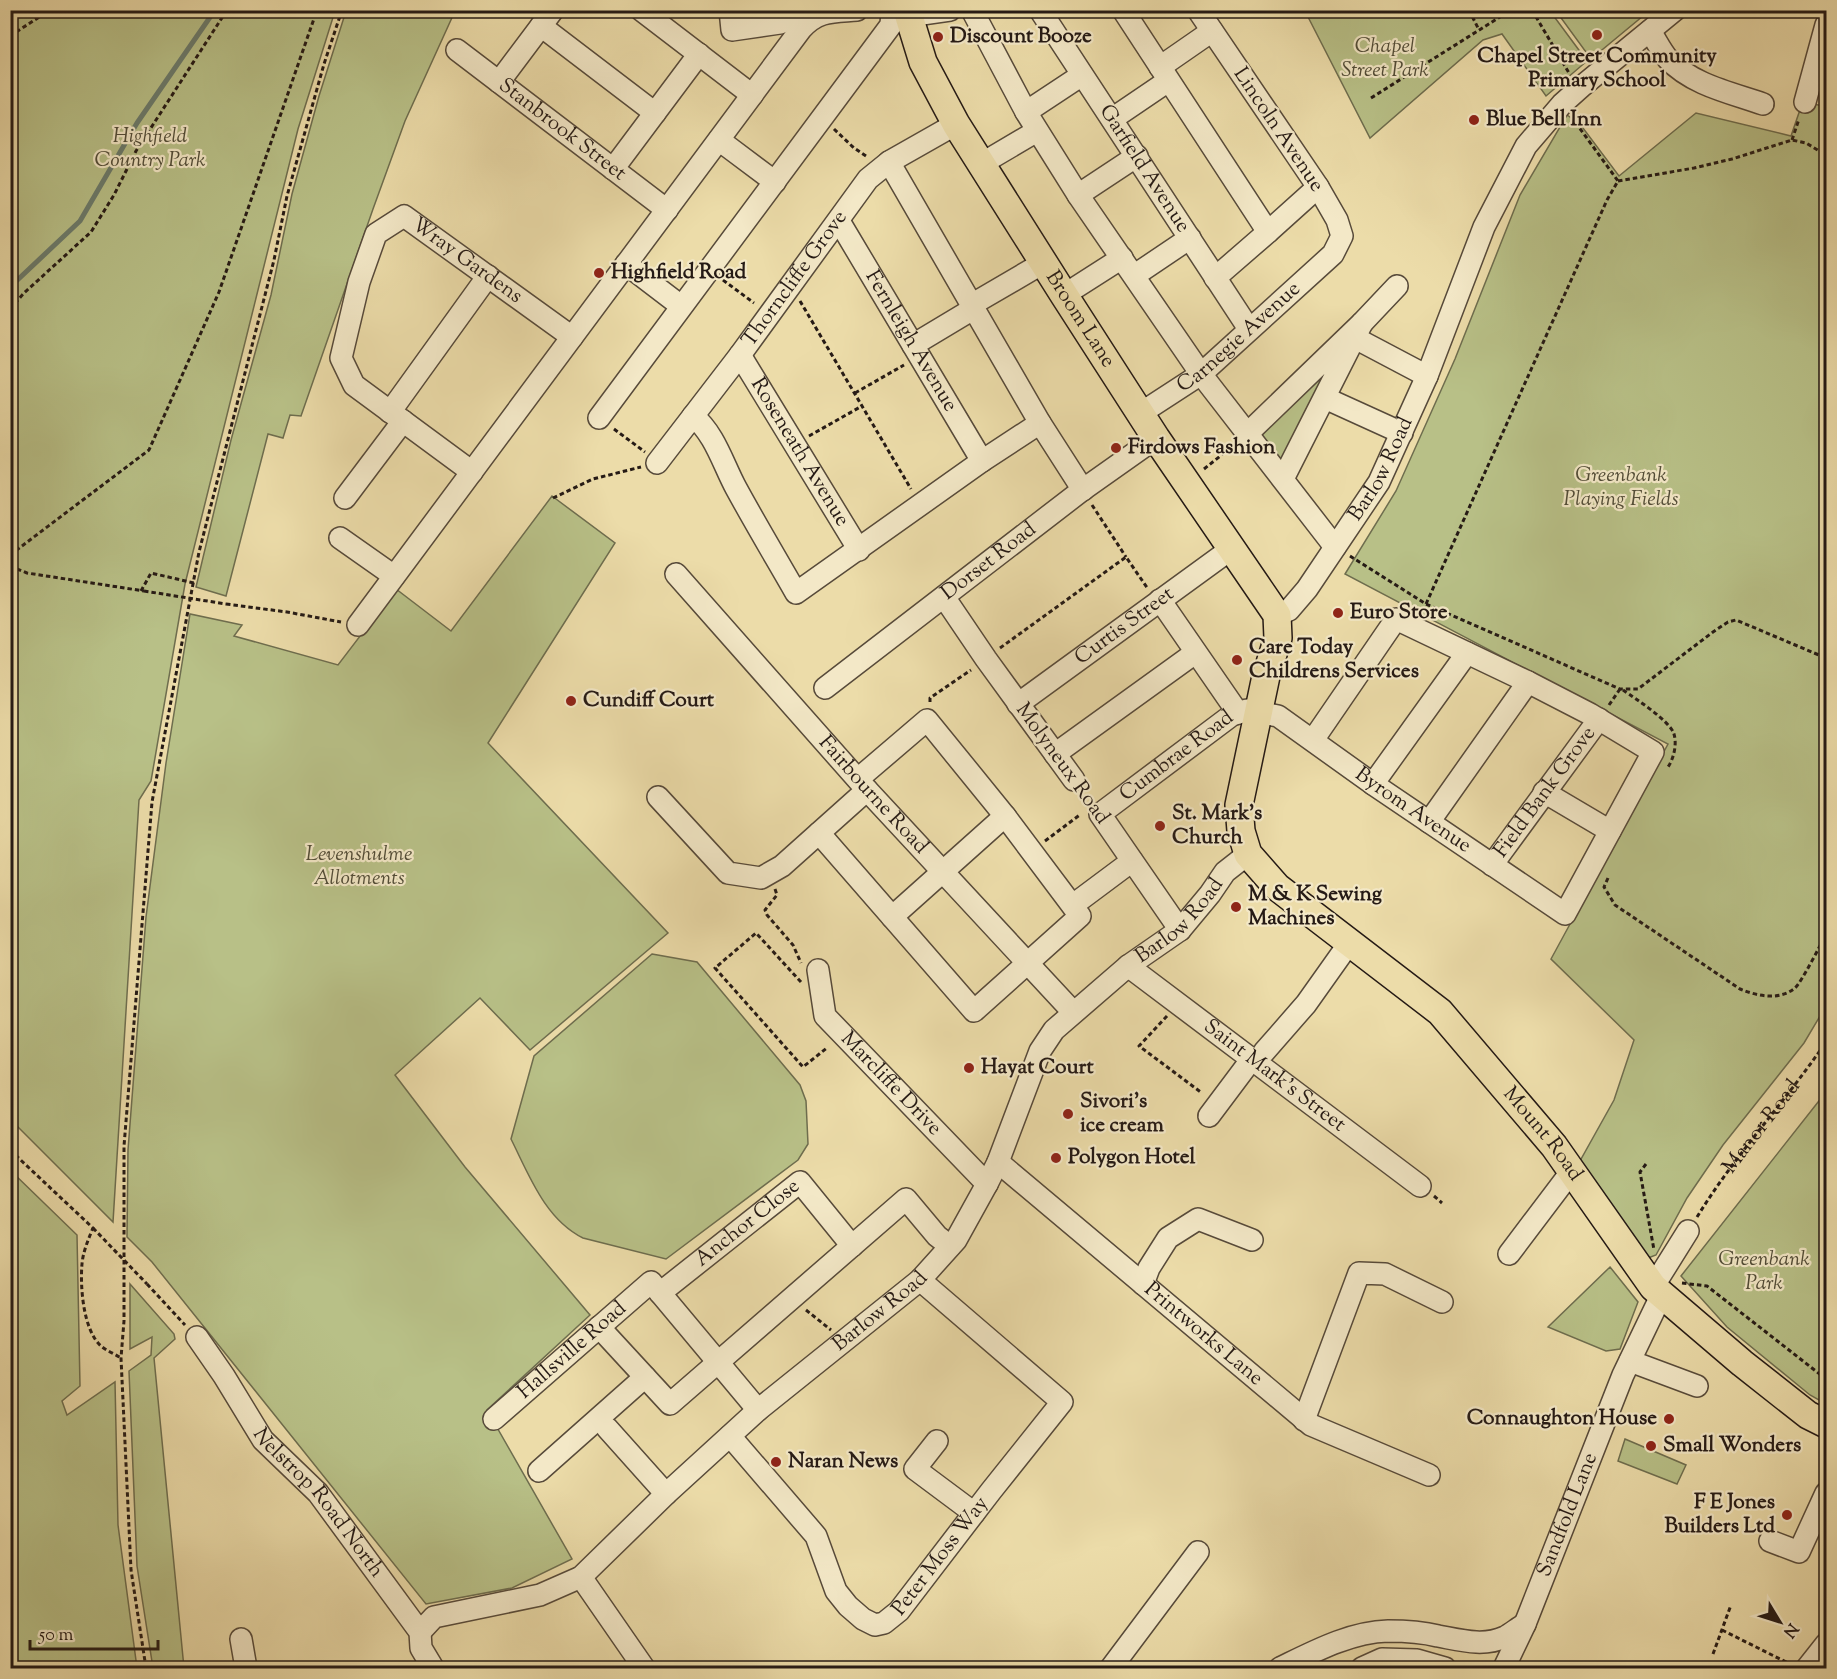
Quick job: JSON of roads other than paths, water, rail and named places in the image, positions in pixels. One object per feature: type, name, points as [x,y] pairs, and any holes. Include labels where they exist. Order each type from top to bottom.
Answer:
[{"type":"main road","name":"Broom Lane","points":[[902,12],[923,62],[956,124],[1156,438],[1277,615]]},
{"type":"main road","points":[[1248,854],[1241,831],[1239,805],[1248,712],[1278,638],[1277,615]]},
{"type":"main road","name":"Mount Road","points":[[1248,854],[1277,887],[1440,1012],[1554,1146],[1571,1172],[1664,1288],[1808,1415],[1827,1424]]},
{"type":"street","points":[[641,10],[752,94]]},
{"type":"street","points":[[730,10],[732,30],[810,18],[825,13],[857,10]]},
{"type":"street","points":[[599,418],[902,12],[950,10]]},
{"type":"street","points":[[972,10],[1026,112],[1078,195],[1202,374],[1335,547]]},
{"type":"street","points":[[1123,10],[1268,232]]},
{"type":"street","name":"Lincoln Avenue","points":[[1198,10],[1318,187],[1341,228],[1342,236],[1333,254]]},
{"type":"street","name":"Barlow Road","points":[[1277,615],[1289,610],[1307,589],[1379,482],[1427,376],[1484,226],[1526,146],[1562,104],[1675,10]]},
{"type":"street","name":"Garfield Avenue","points":[[1045,12],[1082,75],[1249,329]]},
{"type":"street","points":[[499,82],[547,18],[655,112]]},
{"type":"street","points":[[358,626],[719,140],[752,94],[794,19]]},
{"type":"street","points":[[1112,119],[1212,31]]},
{"type":"street","points":[[1650,31],[1668,59],[1681,70],[1701,82],[1763,104]]},
{"type":"street","points":[[1805,102],[1825,38]]},
{"type":"street","name":"Stanbrook Street","points":[[457,50],[667,210]]},
{"type":"street","points":[[613,169],[699,54]]},
{"type":"street","points":[[1026,112],[1082,75]]},
{"type":"street","name":"Thorncliffe Grove","points":[[658,463],[868,179],[885,165],[956,124]]},
{"type":"street","points":[[981,164],[1037,131]]},
{"type":"street","points":[[719,140],[775,182]]},
{"type":"street","points":[[1078,195],[1137,156]]},
{"type":"street","points":[[885,165],[1082,491]]},
{"type":"street","points":[[1215,278],[1318,187]]},
{"type":"street","name":"Wray Gardens","points":[[397,416],[354,385],[341,358],[359,282],[376,234],[404,216],[572,337]]},
{"type":"street","name":"Fernleigh Avenue","points":[[839,220],[982,461]]},
{"type":"street","points":[[1135,275],[1190,238]]},
{"type":"street","name":"Carnegie Avenue","points":[[1141,413],[1202,374],[1333,254]]},
{"type":"street","points":[[1064,295],[1122,258]]},
{"type":"street","points":[[916,351],[972,307],[1043,263]]},
{"type":"street","points":[[626,264],[681,306]]},
{"type":"street","points":[[345,498],[488,276]]},
{"type":"street","points":[[1246,434],[1359,331],[1397,286]]},
{"type":"street","points":[[1359,331],[1427,376]]},
{"type":"street","points":[[1283,479],[1359,331]]},
{"type":"street","name":"Roseneath Avenue","points":[[740,355],[859,550]]},
{"type":"street","points":[[1324,398],[1402,433]]},
{"type":"street","points":[[397,416],[472,472]]},
{"type":"street","points":[[693,416],[703,425],[712,439],[735,487],[796,593],[982,461],[1040,423]]},
{"type":"street","name":"Dorset Road","points":[[825,688],[1082,491],[1156,438]]},
{"type":"street","points":[[340,538],[394,576]]},
{"type":"street","name":"Curtis Street","points":[[1018,704],[1231,549]]},
{"type":"street","name":"Fairbourne Road","points":[[676,574],[862,784],[1073,1012]]},
{"type":"street","name":"Molyneux Road","points":[[944,597],[1074,780]]},
{"type":"street","points":[[1158,602],[1196,652],[1248,712]]},
{"type":"street","points":[[1312,740],[1396,618],[1528,682],[1604,712],[1653,752],[1610,831],[1544,792]]},
{"type":"street","points":[[1055,754],[1196,652]]},
{"type":"street","points":[[1373,784],[1467,653]]},
{"type":"street","points":[[1429,822],[1528,682]]},
{"type":"street","name":"Byrom Avenue","points":[[1248,712],[1278,716],[1373,784],[1565,914],[1610,831]]},
{"type":"street","name":"Cumbrae Road","points":[[1097,809],[1233,715],[1248,712]]},
{"type":"street","name":"Field Bank Grove","points":[[1492,864],[1604,712]]},
{"type":"street","points":[[658,797],[728,873],[760,878],[771,873],[819,833],[862,784],[927,720],[1005,816],[1080,916],[974,1011],[819,833]]},
{"type":"street","name":"Molyneux Road","points":[[1097,809],[1180,930]]},
{"type":"street","points":[[892,916],[1005,816]]},
{"type":"street","name":"Barlow Road","points":[[420,1632],[434,1617],[540,1595],[581,1577],[666,1494],[758,1410],[920,1280],[956,1240],[987,1184],[998,1162],[1040,1051],[1054,1030],[1128,966],[1180,930],[1225,872],[1248,854]]},
{"type":"street","points":[[1072,905],[1132,861]]},
{"type":"street","points":[[1209,1116],[1258,1056],[1306,1004],[1350,942]]},
{"type":"street","name":"Saint Mark's Street","points":[[1128,966],[1179,1004],[1258,1056],[1420,1186]]},
{"type":"street","name":"Marcliffe Drive","points":[[813,978],[825,1016],[987,1184]]},
{"type":"street","name":"Printworks Lane","points":[[998,1162],[1311,1425],[1429,1475]]},
{"type":"street","points":[[1509,1254],[1571,1172]]},
{"type":"street","name":"Anchor Close","points":[[655,1287],[800,1182],[852,1246]]},
{"type":"street","points":[[599,1327],[669,1404],[906,1199],[937,1236],[950,1246]]},
{"type":"street","points":[[1143,1284],[1149,1269],[1168,1238],[1198,1219],[1252,1240]]},
{"type":"street","points":[[1664,1288],[1665,1270],[1693,1223]]},
{"type":"street","points":[[1304,1419],[1359,1273],[1385,1274],[1442,1302]]},
{"type":"street","name":"Peter Moss Way","points":[[730,1436],[816,1536],[836,1591],[848,1606],[862,1619],[875,1625],[884,1623],[899,1611],[1062,1402],[920,1280]]},
{"type":"street","points":[[655,1287],[758,1410]]},
{"type":"street","name":"Hallsville Road","points":[[494,1419],[599,1327],[655,1287]]},
{"type":"street","name":"Sandfold Lane","points":[[1504,1668],[1525,1624],[1630,1361],[1664,1288]]},
{"type":"street","name":"Nelstrop Road North","points":[[196,1337],[224,1376],[263,1440],[318,1493],[420,1632],[421,1648],[433,1668]]},
{"type":"street","points":[[1630,1361],[1697,1386]]},
{"type":"street","points":[[538,1471],[645,1377]]},
{"type":"street","points":[[606,1428],[666,1494]]},
{"type":"street","points":[[937,1441],[915,1468],[974,1514]]},
{"type":"street","points":[[1770,1541],[1799,1552],[1827,1493]]},
{"type":"street","points":[[1111,1668],[1198,1552]]},
{"type":"street","points":[[581,1577],[644,1668]]},
{"type":"street","points":[[1280,1668],[1340,1642],[1386,1631],[1416,1632],[1478,1643],[1504,1638],[1525,1624]]},
{"type":"street","points":[[241,1639],[246,1668]]},
{"type":"street","points":[[1807,1668],[1827,1644]]},
{"type":"street","points":[[1362,1668],[1383,1659],[1417,1660],[1445,1668]]},
{"type":"waterway","points":[[10,287],[80,221],[137,123],[215,10]]},
{"type":"place","name":"Chapel Street Community Primary School","points":[[1597,35]]},
{"type":"place","name":"Discount Booze","points":[[938,37]]},
{"type":"place","name":"Blue Bell Inn","points":[[1474,120]]},
{"type":"place","name":"Highfield Road","points":[[599,273]]},
{"type":"place","name":"Firdows Fashion","points":[[1116,448]]},
{"type":"place","name":"Euro Store","points":[[1338,613]]},
{"type":"place","name":"Care Today Childrens Services","points":[[1237,660]]},
{"type":"place","name":"Cundiff Court","points":[[571,701]]},
{"type":"place","name":"St. Mark's Church","points":[[1160,826]]},
{"type":"place","name":"M & K Sewing Machines","points":[[1236,907]]},
{"type":"place","name":"Hayat Court","points":[[969,1068]]},
{"type":"place","name":"Sivori's ice cream","points":[[1068,1114]]},
{"type":"place","name":"Polygon Hotel","points":[[1056,1158]]},
{"type":"place","name":"Connaughton House","points":[[1669,1419]]},
{"type":"place","name":"Small Wonders","points":[[1651,1446]]},
{"type":"place","name":"Naran News","points":[[776,1462]]},
{"type":"place","name":"F E Jones Builders Ltd","points":[[1787,1515]]},
{"type":"park label","name":"Chapel Street Park","points":[[1385,59]]},
{"type":"park label","name":"Highfield Country Park","points":[[150,149]]},
{"type":"park label","name":"Greenbank Playing Fields","points":[[1621,488]]},
{"type":"park label","name":"Levenshulme Allotments","points":[[359,867]]},
{"type":"park label","name":"Greenbank Park","points":[[1764,1272]]}]
